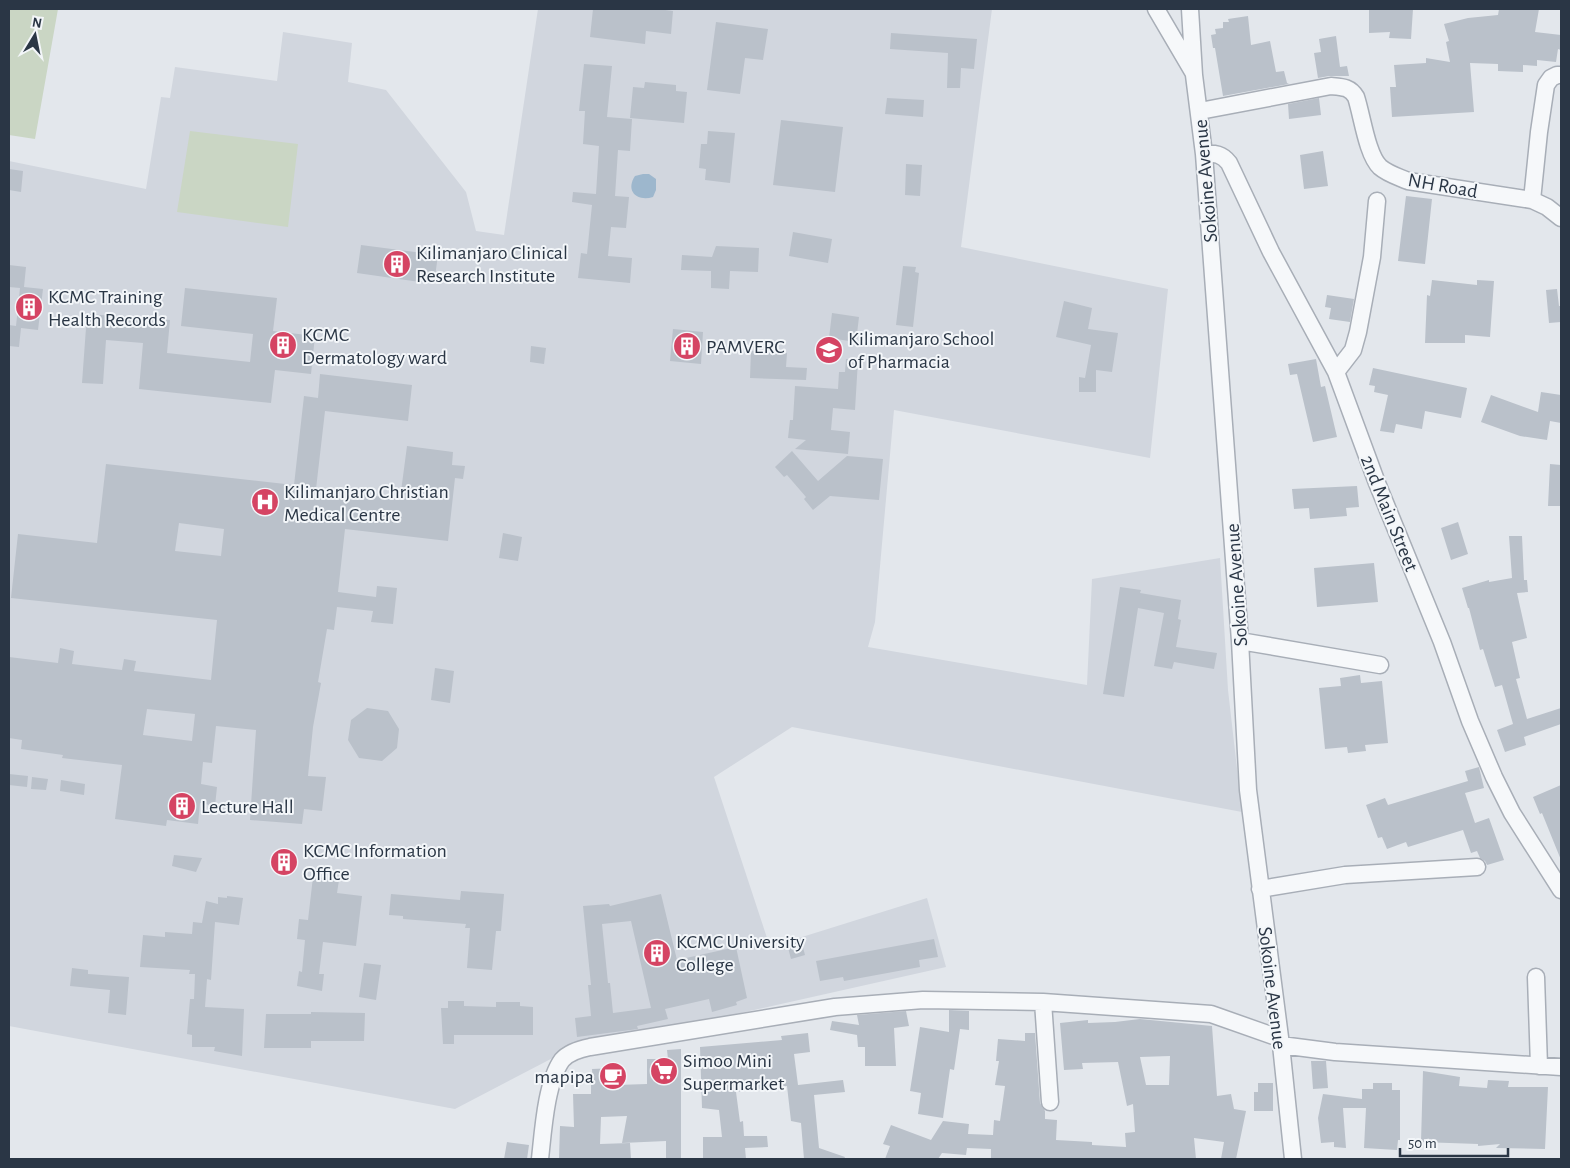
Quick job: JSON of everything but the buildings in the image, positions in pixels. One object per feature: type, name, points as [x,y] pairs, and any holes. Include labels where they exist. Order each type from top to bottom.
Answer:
[{"type":"street","points":[[1156,9],[1194,75]]},
{"type":"street","name":"Sokoine Avenue","points":[[1190,9],[1194,75],[1204,154],[1240,641],[1248,790],[1293,1159]]},
{"type":"street","points":[[1532,200],[1546,85],[1551,78],[1561,75]]},
{"type":"street","name":"NH Road","points":[[1200,112],[1331,86],[1345,87],[1352,91],[1356,97],[1369,145],[1379,166],[1390,174],[1408,181],[1532,200],[1547,207],[1561,218]]},
{"type":"street","name":"2nd Main Street","points":[[1204,154],[1214,153],[1222,156],[1229,164],[1271,252],[1336,372],[1377,483],[1442,642],[1470,721],[1494,777],[1512,813],[1561,890]]},
{"type":"street","points":[[1336,372],[1353,350],[1358,332],[1372,257],[1377,201]]},
{"type":"street","points":[[1240,641],[1380,664]]},
{"type":"street","points":[[1260,889],[1345,875],[1477,866]]},
{"type":"street","points":[[1536,977],[1539,1066]]},
{"type":"street","points":[[540,1159],[552,1078],[563,1058],[576,1050],[836,1007],[923,1000],[1042,1002],[1211,1014],[1280,1042],[1335,1052],[1561,1067]]},
{"type":"street","points":[[1042,1002],[1050,1102]]},
{"type":"shaded area","points":[[538,9],[992,9],[961,247],[1168,289],[1150,458],[894,410],[875,622],[868,647],[1087,685],[1092,579],[1220,558],[1228,690],[1242,812],[792,727],[714,777],[770,947],[927,898],[946,967],[570,1049],[455,1109],[9,1026],[9,161],[146,189],[161,97],[170,98],[175,67],[277,81],[283,32],[352,43],[348,82],[386,90],[466,192],[476,231],[504,235]]},
{"type":"green space","points":[[9,9],[58,9],[35,139],[9,135]]},
{"type":"green space","points":[[190,131],[298,144],[288,227],[177,212]]},
{"type":"water","points":[[649,174],[656,179],[656,190],[653,197],[638,197],[632,191],[632,181],[635,176]]},
{"type":"place","name":"Kilimanjaro Clinical Research Institute","points":[[397,264]]},
{"type":"place","name":"KCMC Training Health Records","points":[[29,307]]},
{"type":"place","name":"KCMC Dermatology ward","points":[[283,345]]},
{"type":"place","name":"PAMVERC","points":[[687,346]]},
{"type":"place","name":"Kilimanjaro School of Pharmacia","points":[[829,350]]},
{"type":"place","name":"Kilimanjaro Christian Medical Centre","points":[[265,502]]},
{"type":"place","name":"Lecture Hall","points":[[182,806]]},
{"type":"place","name":"KCMC Information Office","points":[[284,862]]},
{"type":"place","name":"KCMC University College","points":[[657,953]]},
{"type":"place","name":"Simoo Mini Supermarket","points":[[664,1071]]},
{"type":"place","name":"mapipa","points":[[613,1076]]}]
